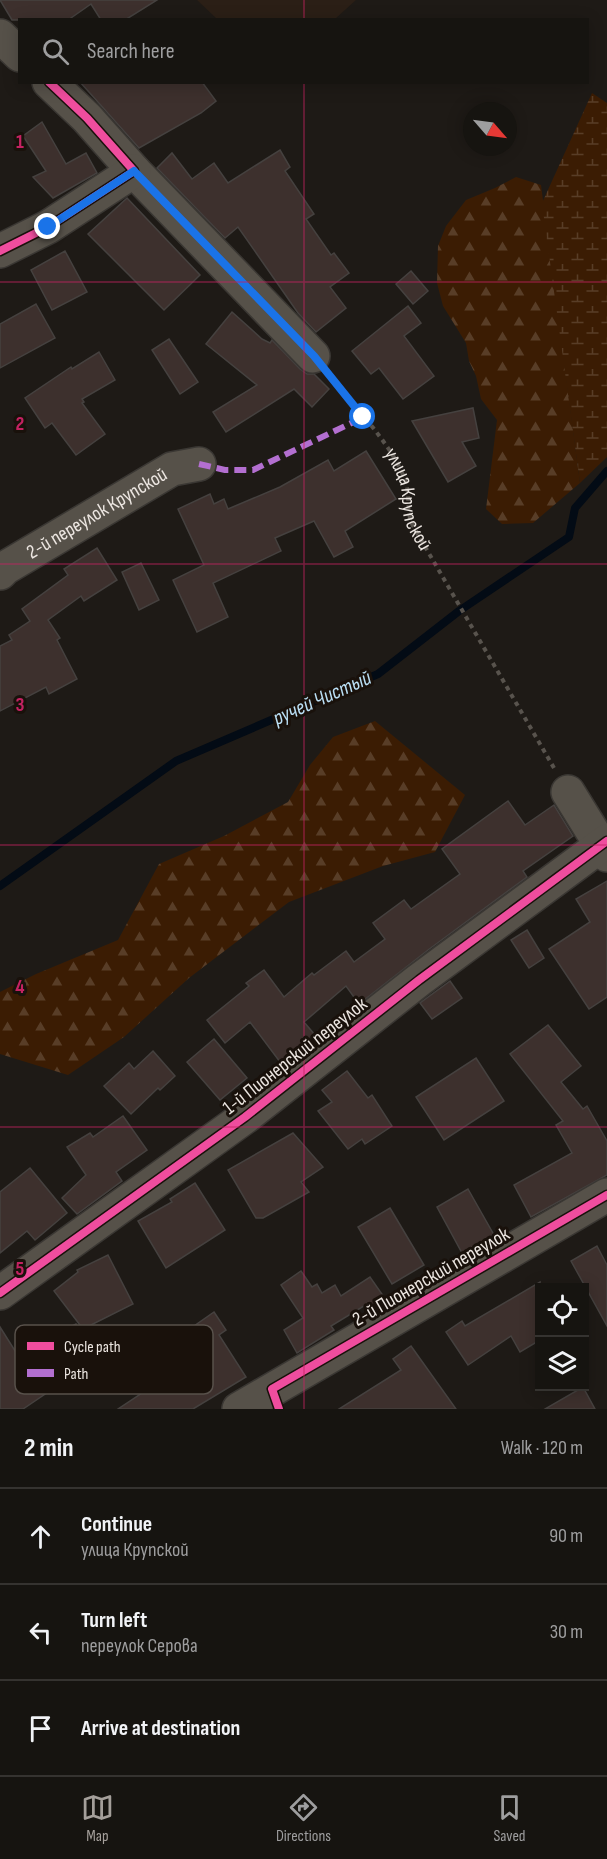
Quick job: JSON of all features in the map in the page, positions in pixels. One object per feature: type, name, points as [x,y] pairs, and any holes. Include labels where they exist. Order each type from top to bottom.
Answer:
[{"type":"street","points":[[0,36],[18,52]]},
{"type":"street","points":[[51,84],[87,118],[134,171],[314,356]]},
{"type":"street","points":[[0,251],[48,227],[134,171]]},
{"type":"street","name":"2-й переулок Крупской","points":[[0,573],[4,568],[172,469],[199,464]]},
{"type":"street","points":[[568,792],[605,847]]},
{"type":"street","name":"1-й Пионерский переулок","points":[[0,1293],[245,1117],[419,980],[605,847]]},
{"type":"street","name":"2-й Пионерский переулок","points":[[239,1409],[276,1399],[607,1195]]},
{"type":"shaded area","points":[[197,0],[356,0],[336,18],[216,18]]},
{"type":"green space","points":[[592,93],[607,103],[607,457],[580,483],[542,203]]},
{"type":"green space","points":[[516,177],[541,185],[580,483],[533,523],[502,524],[486,509],[497,420],[481,399],[466,343],[443,306],[437,283],[438,246],[446,226],[466,200]]},
{"type":"green space","points":[[375,721],[465,795],[435,852],[383,866],[289,902],[189,978],[124,1037],[68,1075],[0,1054],[0,992],[36,974],[118,940],[159,864],[224,836],[288,802],[310,765],[333,737]]},
{"type":"building","points":[[0,0],[157,0],[128,18],[100,18],[91,4],[71,18],[12,20]]},
{"type":"building","points":[[82,84],[203,84],[216,101],[201,113],[139,148]]},
{"type":"building","points":[[42,122],[66,164],[86,153],[97,173],[53,198],[33,177],[46,171],[23,136]]},
{"type":"building","points":[[280,150],[290,167],[285,171],[314,214],[306,219],[331,255],[334,253],[349,273],[330,287],[346,308],[316,332],[298,313],[238,227],[225,238],[157,168],[172,153],[192,179],[214,163],[228,183]]},
{"type":"building","points":[[127,198],[200,275],[164,310],[88,234]]},
{"type":"building","points":[[65,251],[87,292],[52,310],[31,270]]},
{"type":"building","points":[[411,271],[428,291],[413,304],[396,284]]},
{"type":"building","points":[[36,304],[55,338],[0,368],[0,324]]},
{"type":"building","points":[[408,306],[421,323],[404,336],[434,376],[403,399],[379,368],[371,374],[352,351]]},
{"type":"building","points":[[232,312],[262,339],[270,343],[272,340],[300,369],[307,374],[314,374],[329,389],[312,407],[294,389],[226,432],[213,412],[257,385],[206,344]]},
{"type":"building","points":[[169,339],[198,382],[180,394],[152,350]]},
{"type":"building","points":[[99,352],[115,380],[82,399],[84,402],[82,403],[105,434],[76,455],[52,423],[45,428],[25,398],[71,367],[72,369]]},
{"type":"building","points":[[473,408],[479,438],[462,442],[476,466],[448,482],[412,421]]},
{"type":"building","points":[[366,451],[396,499],[345,531],[353,547],[334,557],[314,521],[275,538],[281,551],[213,583],[228,617],[197,632],[173,580],[204,565],[178,509],[210,494],[214,504],[224,499],[228,509],[280,487],[328,460],[334,471]]},
{"type":"building","points":[[97,548],[117,580],[84,601],[81,596],[48,620],[60,638],[57,640],[77,679],[49,694],[46,687],[0,711],[0,646],[12,640],[9,635],[30,621],[22,609],[68,575],[64,569]]},
{"type":"building","points":[[141,563],[159,600],[139,610],[122,572]]},
{"type":"building","points":[[508,801],[525,825],[554,805],[573,836],[523,871],[527,877],[359,1004],[346,986],[304,1022],[315,1035],[280,1062],[250,1022],[225,1043],[207,1020],[249,986],[246,983],[264,970],[284,997],[312,973],[314,975],[346,951],[354,962],[385,939],[373,923],[404,900],[411,909],[460,874],[442,849]]},
{"type":"building","points":[[607,881],[607,997],[589,1009],[549,949],[590,922],[576,899]]},
{"type":"building","points":[[527,930],[544,958],[529,968],[511,940]]},
{"type":"building","points":[[450,981],[462,998],[432,1019],[420,1003]]},
{"type":"building","points":[[548,1025],[581,1066],[561,1082],[583,1109],[587,1106],[607,1141],[607,1175],[531,1217],[514,1185],[572,1153],[556,1125],[563,1121],[510,1054]]},
{"type":"building","points":[[214,1039],[247,1078],[220,1100],[187,1062]]},
{"type":"building","points":[[153,1051],[175,1076],[160,1090],[158,1088],[131,1114],[104,1086],[129,1063],[134,1069]]},
{"type":"building","points":[[476,1058],[504,1101],[444,1140],[416,1097]]},
{"type":"building","points":[[347,1071],[368,1098],[372,1095],[392,1126],[365,1144],[362,1139],[348,1149],[318,1111],[332,1102],[322,1090]]},
{"type":"building","points":[[123,1116],[147,1150],[116,1172],[122,1181],[77,1214],[62,1198],[86,1175],[67,1147],[90,1133],[93,1137]]},
{"type":"building","points":[[293,1133],[323,1167],[301,1182],[309,1192],[263,1218],[256,1218],[228,1170]]},
{"type":"building","points":[[30,1168],[67,1213],[35,1240],[27,1231],[0,1253],[0,1192]]},
{"type":"building","points":[[195,1183],[225,1230],[166,1268],[138,1221],[172,1202],[170,1199]]},
{"type":"building","points":[[468,1189],[494,1235],[462,1253],[437,1207]]},
{"type":"building","points":[[390,1208],[424,1265],[392,1284],[358,1227]]},
{"type":"building","points":[[597,1246],[607,1265],[607,1326],[589,1294],[589,1283],[583,1283],[571,1261]]},
{"type":"building","points":[[108,1255],[133,1304],[91,1325],[80,1325],[54,1291],[78,1272],[77,1270]]},
{"type":"building","points":[[301,1271],[312,1287],[317,1284],[322,1293],[335,1285],[341,1296],[370,1277],[384,1297],[369,1308],[367,1304],[331,1326],[334,1330],[297,1353],[284,1330],[303,1318],[281,1285]]},
{"type":"building","points":[[535,1285],[535,1343],[520,1352],[511,1336],[468,1365],[446,1332],[462,1321],[465,1326]]},
{"type":"building","points":[[214,1312],[226,1330],[219,1335],[246,1377],[193,1409],[118,1409],[140,1394],[213,1394],[213,1325],[196,1325]]},
{"type":"building","points":[[0,1327],[15,1351],[15,1394],[45,1394],[23,1409],[0,1409]]},
{"type":"building","points":[[411,1346],[456,1409],[339,1409],[401,1370],[393,1359]]},
{"type":"building","points":[[576,1391],[585,1391],[595,1409],[545,1409]]},
{"type":"waterway","name":"ручей Чистый","points":[[0,886],[176,761],[378,674],[459,611],[569,537],[575,508],[607,471]]},
{"type":"marked path","points":[[199,464],[225,470],[253,470],[364,417]]},
{"type":"cycle path","points":[[0,251],[48,227],[134,171],[87,118],[51,84]]},
{"type":"cycle path","points":[[0,1293],[245,1117],[419,980],[607,841]]},
{"type":"cycle path","points":[[279,1409],[272,1389],[607,1195]]},
{"type":"route","points":[[48,227],[134,171],[314,356],[363,417]]}]
